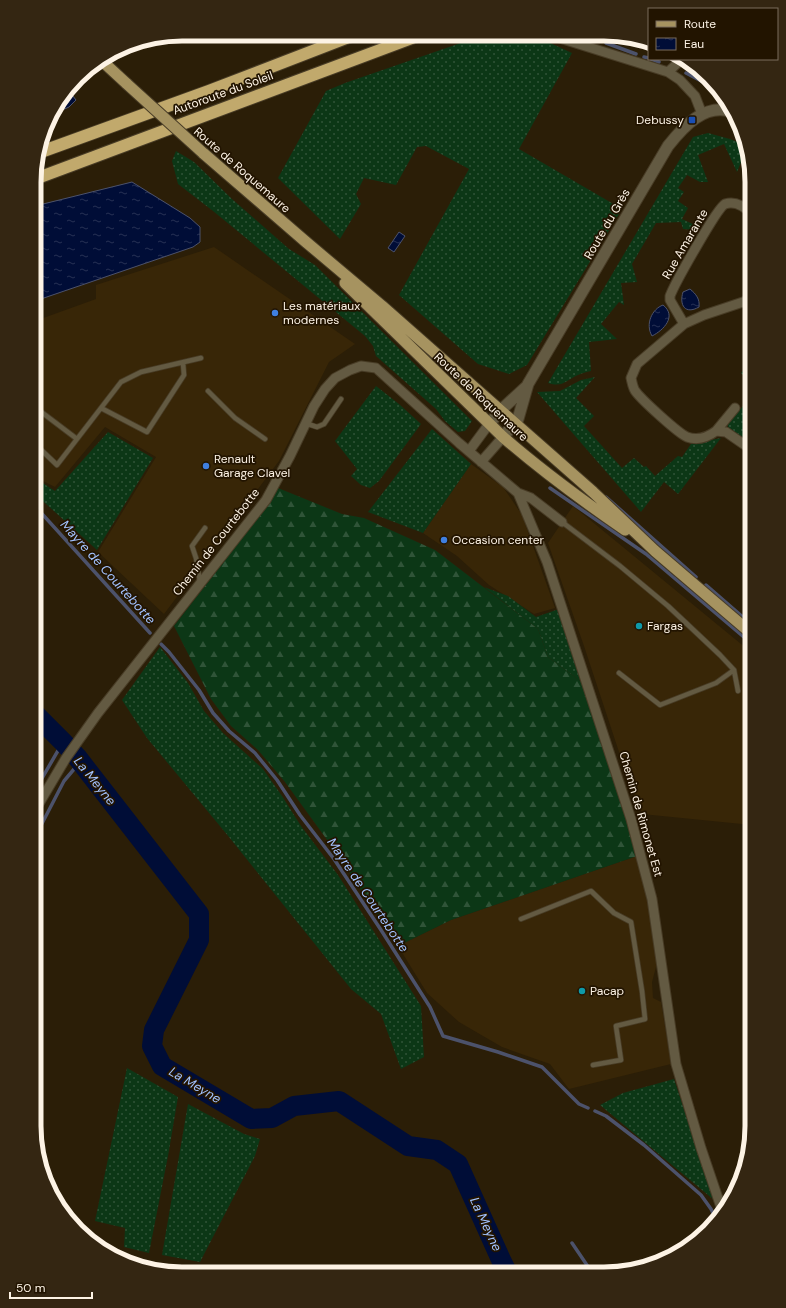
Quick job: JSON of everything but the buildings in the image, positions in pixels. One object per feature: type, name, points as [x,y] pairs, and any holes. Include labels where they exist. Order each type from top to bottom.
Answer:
[{"type":"highway","name":"Autoroute du Soleil","points":[[45,151],[209,91],[336,41]]},
{"type":"highway","name":"Autoroute du Soleil","points":[[41,177],[404,41]]},
{"type":"main road","name":"Route de Roquemaure","points":[[105,64],[203,153],[382,306],[514,424],[593,492],[655,551],[745,628]]},
{"type":"main road","name":"Route de Roquemaure","points":[[306,242],[352,291],[489,424],[530,461],[576,496],[655,551]]},
{"type":"street","points":[[569,41],[668,72],[680,80],[695,96],[702,114]]},
{"type":"street","points":[[668,72],[678,62]]},
{"type":"street","name":"Route du Grès","points":[[528,384],[668,146],[681,129],[702,114],[720,110],[726,111]]},
{"type":"street","name":"Rue Amarante","points":[[684,324],[670,300],[670,296],[713,218],[724,205],[731,203],[745,208]]},
{"type":"street","points":[[735,408],[716,431],[708,437],[687,437],[670,424],[634,391],[631,378],[637,364],[684,324],[704,315],[745,301]]},
{"type":"street","name":"Chemin de Courtebotte","points":[[41,800],[66,758],[98,713],[266,500],[290,456],[314,406],[325,389],[335,378],[350,370],[362,366],[376,368],[469,451]]},
{"type":"street","points":[[469,451],[500,411],[528,384]]},
{"type":"street","points":[[481,462],[518,419],[528,384]]},
{"type":"street","points":[[716,431],[726,432],[745,445]]},
{"type":"street","name":"Chemin de Rimonet Est","points":[[469,451],[518,493],[547,562],[632,819],[652,899],[676,1064],[701,1148],[720,1205]]},
{"type":"street","points":[[518,493],[531,498],[562,522]]},
{"type":"lane","points":[[41,450],[57,465],[121,382],[141,372],[201,358]]},
{"type":"lane","points":[[101,408],[147,432],[184,375],[183,363]]},
{"type":"lane","points":[[208,391],[235,418],[265,439]]},
{"type":"lane","points":[[305,423],[318,427],[324,424],[341,399]]},
{"type":"lane","points":[[41,412],[77,439]]},
{"type":"lane","points":[[562,522],[620,566],[668,606],[734,670],[738,691]]},
{"type":"lane","points":[[200,583],[196,558],[192,546],[205,528]]},
{"type":"lane","points":[[619,673],[660,705],[716,683],[734,670]]},
{"type":"lane","points":[[521,919],[591,891],[614,913],[632,922],[645,1019],[616,1026],[621,1060],[592,1065]]},
{"type":"shaded area","points":[[214,247],[355,344],[329,362],[279,461],[164,614],[98,552],[156,457],[105,427],[55,487],[41,480],[41,319],[96,299],[96,285]]},
{"type":"shaded area","points":[[471,464],[503,487],[522,515],[555,608],[534,614],[489,585],[457,556],[423,533]]},
{"type":"shaded area","points":[[573,506],[745,647],[745,824],[642,814],[619,752],[548,543]]},
{"type":"shaded area","points":[[637,856],[649,897],[657,963],[652,982],[653,998],[661,1002],[671,1064],[569,1089],[550,1064],[502,1047],[459,1022],[427,993],[398,946],[451,920]]},
{"type":"green space","points":[[467,41],[546,41],[572,53],[519,149],[622,209],[527,365],[509,374],[478,364],[399,295],[469,169],[426,146],[417,147],[396,185],[364,178],[356,194],[361,204],[340,239],[278,178],[326,91]]},
{"type":"green space","points":[[708,133],[739,143],[743,158],[737,172],[724,144],[698,155],[708,182],[700,182],[687,175],[678,188],[684,192],[678,201],[688,208],[682,219],[697,226],[697,230],[683,229],[681,222],[656,223],[632,264],[637,282],[621,283],[624,305],[619,302],[601,324],[617,339],[589,342],[591,371],[580,374],[561,384],[557,385],[548,383],[693,137]]},
{"type":"green space","points":[[176,151],[194,162],[232,199],[289,249],[315,265],[472,421],[465,431],[458,432],[445,421],[436,409],[376,356],[373,346],[365,336],[178,184],[172,161]]},
{"type":"green space","points":[[745,368],[745,377],[741,373]]},
{"type":"green space","points":[[595,377],[576,398],[594,416],[584,426],[622,468],[634,458],[644,467],[646,466],[655,476],[678,456],[682,457],[691,444],[721,438],[678,494],[664,482],[641,512],[537,392],[560,391],[581,380]]},
{"type":"green space","points":[[376,386],[421,424],[379,481],[370,488],[361,485],[351,476],[357,469],[335,441]]},
{"type":"green space","points":[[745,404],[745,439],[728,427],[728,423]]},
{"type":"green space","points":[[432,429],[471,464],[423,533],[368,512]]},
{"type":"green space","points":[[108,432],[153,458],[97,550],[41,499],[41,482],[55,491]]},
{"type":"green space","points":[[278,488],[342,514],[364,518],[435,550],[538,629],[548,657],[583,683],[603,742],[637,856],[451,920],[398,946],[333,848],[285,782],[258,750],[231,726],[211,699],[174,626],[226,559]]},
{"type":"green space","points":[[484,587],[508,596],[536,617],[559,609],[583,683],[548,657],[538,629]]},
{"type":"green space","points":[[160,647],[188,683],[204,711],[223,733],[263,769],[301,826],[338,875],[421,1006],[424,1057],[401,1069],[381,1014],[351,989],[147,738],[122,700]]},
{"type":"green space","points":[[127,1068],[178,1097],[149,1253],[124,1247],[125,1228],[95,1221]]},
{"type":"green space","points":[[674,1079],[714,1200],[600,1105],[623,1093]]},
{"type":"green space","points":[[188,1104],[244,1134],[260,1139],[255,1156],[200,1262],[162,1255]]},
{"type":"water","points":[[72,94],[76,100],[69,107],[60,111]]},
{"type":"water","points":[[132,182],[190,218],[200,227],[200,242],[193,247],[41,299],[41,205]]},
{"type":"water","points":[[399,232],[405,236],[394,252],[388,248]]},
{"type":"water","points":[[690,289],[697,297],[699,307],[690,310],[684,307],[682,297],[683,292]]},
{"type":"water","points":[[663,305],[667,309],[669,318],[661,330],[652,336],[649,327],[651,318],[653,313]]},
{"type":"waterway","points":[[606,43],[636,54]]},
{"type":"waterway","points":[[644,57],[648,58]]},
{"type":"waterway","points":[[654,60],[659,62]]},
{"type":"waterway","points":[[686,73],[705,83]]},
{"type":"waterway","points":[[550,488],[646,554],[745,638]]},
{"type":"waterway","points":[[606,497],[696,577]]},
{"type":"waterway","name":"Mayre de Courtebotte","points":[[41,513],[150,633]]},
{"type":"waterway","points":[[706,585],[745,619]]},
{"type":"waterway","name":"Mayre de Courtebotte","points":[[161,644],[199,690],[213,713],[229,731],[255,753],[277,780],[300,815],[334,859],[430,1007],[443,1036],[542,1067],[579,1104],[588,1108]]},
{"type":"waterway","name":"La Meyne","points":[[41,720],[77,757],[199,914],[199,940],[154,1030],[152,1046],[162,1066],[251,1119],[272,1118],[294,1106],[339,1101],[408,1146],[437,1150],[458,1164],[504,1267]]},
{"type":"waterway","points":[[41,780],[63,742]]},
{"type":"waterway","points":[[41,825],[64,781],[80,762]]},
{"type":"waterway","name":"Mayre de Courtebotte","points":[[595,1111],[606,1116],[644,1145],[701,1195],[714,1215]]},
{"type":"waterway","points":[[572,1243],[588,1267]]},
{"type":"place","name":"Debussy","points":[[692,120]]},
{"type":"place","name":"Les matériaux modernes","points":[[275,313]]},
{"type":"place","name":"Renault Garage Clavel","points":[[206,466]]},
{"type":"place","name":"Occasion center","points":[[444,540]]},
{"type":"place","name":"Fargas","points":[[639,626]]},
{"type":"place","name":"Pacap","points":[[582,991]]}]
